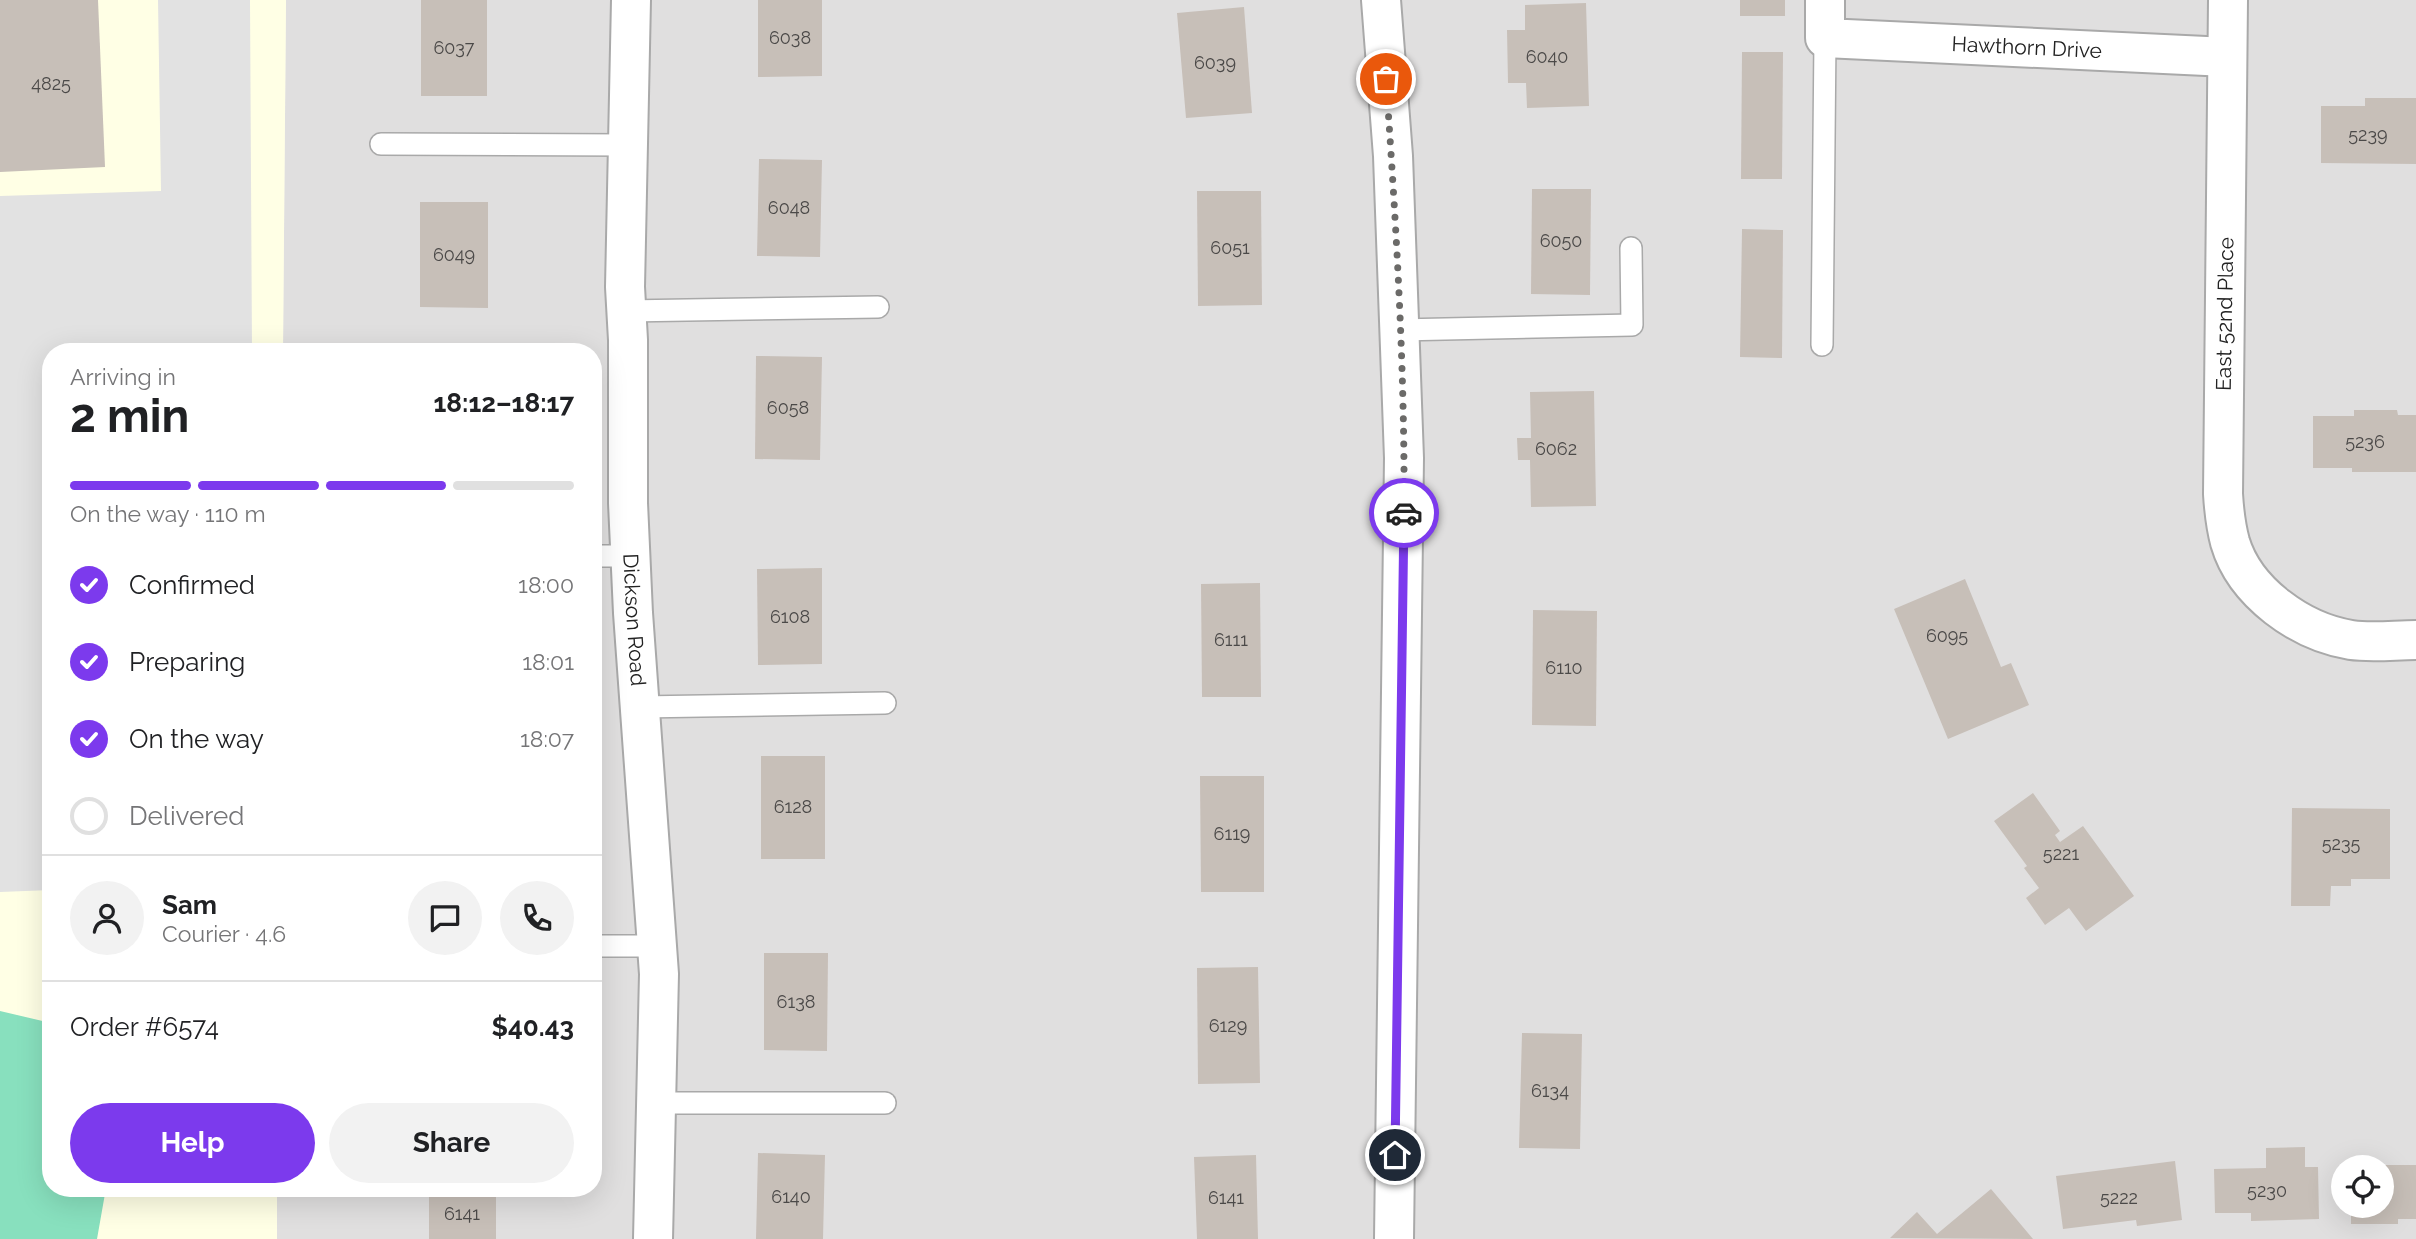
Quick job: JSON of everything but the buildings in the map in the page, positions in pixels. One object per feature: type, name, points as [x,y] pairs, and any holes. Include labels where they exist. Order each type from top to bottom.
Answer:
[{"type":"street","name":"Dickson Road","points":[[631,0],[626,312],[631,556],[659,974],[653,1239]]},
{"type":"street","points":[[1381,0],[1393,156],[1404,458],[1394,1239]]},
{"type":"street","points":[[1825,0],[1825,38]]},
{"type":"street","name":"East 52nd Place","points":[[2228,0],[2224,507],[2231,544],[2242,568],[2280,610],[2305,625],[2332,636],[2363,641],[2416,640]]},
{"type":"street","name":"Hawthorn Drive","points":[[1825,38],[2227,57]]},
{"type":"lane","points":[[1822,345],[1825,38]]},
{"type":"lane","points":[[381,144],[628,145]]},
{"type":"lane","points":[[1399,330],[1632,325],[1631,248]]},
{"type":"lane","points":[[626,312],[878,307]]},
{"type":"lane","points":[[602,556],[631,556]]},
{"type":"lane","points":[[640,708],[885,704]]},
{"type":"lane","points":[[602,946],[657,946]]},
{"type":"lane","points":[[657,1103],[885,1103]]},
{"type":"shaded area","points":[[0,0],[286,0],[283,343],[42,343],[42,1197],[277,1197],[277,1239],[0,1239]]},
{"type":"shaded area","points":[[158,0],[250,0],[252,343],[42,343],[42,890],[0,892],[0,196],[161,191]]},
{"type":"shaded area","points":[[286,0],[2416,0],[2416,1239],[277,1239],[277,1197],[602,1197],[602,343],[283,343]]},
{"type":"green space","points":[[0,1011],[42,1021],[42,1197],[104,1197],[97,1239],[0,1239]]},
{"type":"way so far","points":[[1386,79],[1393,156],[1404,513]]},
{"type":"route","points":[[1395,1155],[1404,513]]}]
